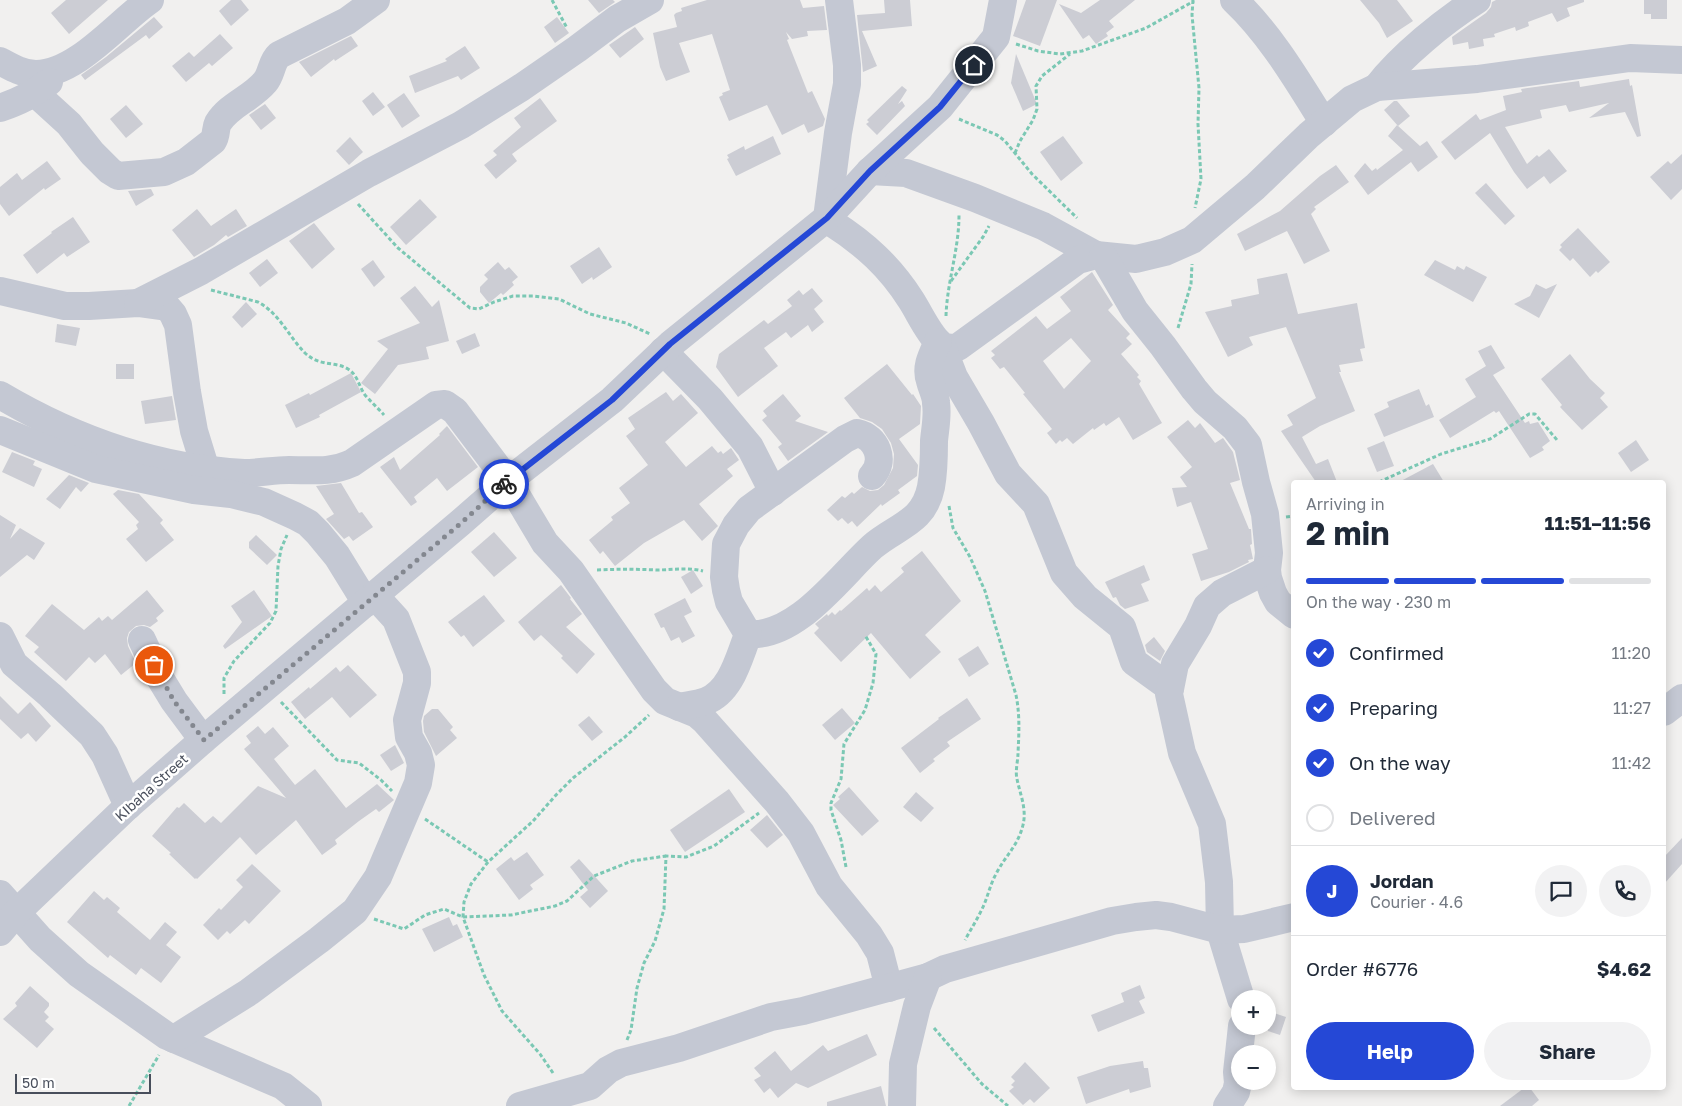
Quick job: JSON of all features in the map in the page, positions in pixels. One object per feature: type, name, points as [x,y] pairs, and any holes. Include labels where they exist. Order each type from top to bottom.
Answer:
[{"type":"street","points":[[0,108],[35,94],[64,67],[120,26],[150,0]]},
{"type":"street","points":[[35,94],[68,124],[110,171],[118,176],[164,172],[186,162],[213,141],[216,137],[218,124],[242,100],[264,84],[274,60],[279,55],[347,21],[376,0]]},
{"type":"street","points":[[138,303],[200,271],[344,188],[461,125],[522,87],[577,49],[617,18],[650,0]]},
{"type":"street","points":[[839,0],[847,84],[839,124],[830,221],[851,235],[897,278],[944,345],[954,377],[1008,474],[1036,504],[1064,573],[1085,597],[1122,627],[1134,662],[1170,688]]},
{"type":"street","name":"KIbaha Street","points":[[6,913],[267,686],[460,524],[508,480],[612,400],[667,347],[830,221],[870,171],[940,107],[996,37],[1003,0]]},
{"type":"street","points":[[1234,0],[1248,13],[1276,50],[1324,123]]},
{"type":"street","points":[[1377,87],[1389,71],[1457,13],[1477,0]]},
{"type":"street","points":[[748,634],[764,634],[782,627],[816,603],[876,544],[916,517],[928,498],[935,466],[936,402],[927,371],[931,356],[944,345],[958,347],[966,343],[1078,260],[1100,256],[1136,259],[1165,252],[1192,240],[1255,188],[1352,99],[1377,87],[1476,79],[1630,58],[1682,60]]},
{"type":"street","points":[[0,61],[22,72],[35,74],[64,67]]},
{"type":"street","points":[[870,171],[906,173],[1024,217],[1100,256],[1135,311],[1199,396],[1235,428],[1248,445],[1265,514],[1269,553],[1267,570],[1273,593],[1278,602],[1291,613]]},
{"type":"street","points":[[0,291],[64,306],[138,303],[167,307],[178,325],[192,422],[206,470]]},
{"type":"street","points":[[667,347],[750,447],[773,492]]},
{"type":"street","points":[[0,395],[22,408],[82,437],[128,453],[169,464],[206,470],[246,473],[288,470],[334,470],[352,463],[436,405],[445,404],[455,411],[508,480],[545,542],[571,571],[654,690],[672,704],[697,714],[704,720],[774,798],[801,833],[835,894],[869,935],[880,953],[889,988]]},
{"type":"street","points":[[0,430],[96,469],[194,490],[231,494],[264,502],[308,523],[337,556],[370,600],[396,618],[417,672],[417,683],[407,720],[409,737],[418,753],[421,765],[418,783],[378,877],[355,911],[292,962],[249,992],[171,1038]]},
{"type":"street","points":[[748,634],[729,602],[724,577],[726,544],[736,525],[749,509],[845,439],[857,433],[868,437],[880,455],[879,466],[872,476]]},
{"type":"street","points":[[1238,990],[1220,930],[1219,882],[1212,824],[1182,753],[1170,698],[1170,688],[1175,664],[1198,626],[1207,606],[1222,593],[1267,570]]},
{"type":"street","points":[[672,704],[705,702],[723,690],[748,634]]},
{"type":"street","points":[[0,636],[14,664],[50,695],[92,736],[105,755],[128,806]]},
{"type":"street","points":[[142,640],[160,678],[174,701],[204,740]]},
{"type":"street","points":[[1666,710],[1682,698]]},
{"type":"street","points":[[6,913],[40,939],[80,974],[171,1038],[283,1086],[308,1106]]},
{"type":"street","points":[[520,1106],[579,1095],[608,1070],[621,1063],[679,1048],[771,1017],[803,1011],[889,988],[1112,921],[1156,915],[1172,917],[1220,930],[1244,929],[1291,918]]},
{"type":"street","points":[[902,1106],[903,1064],[916,1006],[937,973]]},
{"type":"street","points":[[1227,1106],[1236,1092],[1238,1083],[1237,1072],[1241,1035]]},
{"type":"path","points":[[552,0],[577,49]]},
{"type":"path","points":[[996,37],[1038,51],[1070,54],[1140,31],[1194,1]]},
{"type":"path","points":[[1174,361],[1177,332],[1191,284],[1194,212],[1201,179],[1198,124],[1199,88],[1192,15],[1194,1]]},
{"type":"path","points":[[1015,154],[1037,109],[1036,86],[1042,76],[1070,54]]},
{"type":"path","points":[[940,107],[964,122],[997,135],[1005,141],[1032,174],[1080,221]]},
{"type":"path","points":[[344,188],[398,248],[470,308],[479,309],[513,296],[559,299],[590,314],[626,323],[667,347]]},
{"type":"path","points":[[944,345],[946,303],[956,258],[960,217],[956,192]]},
{"type":"path","points":[[951,282],[983,237],[998,208]]},
{"type":"path","points":[[209,290],[264,305],[307,354],[320,362],[348,368],[354,373],[364,394],[398,431]]},
{"type":"path","points":[[1383,480],[1441,454],[1490,439],[1529,414],[1535,414],[1539,417],[1557,440]]},
{"type":"path","points":[[933,478],[944,491],[949,507],[952,528],[970,557],[985,592],[1016,696],[1020,729],[1016,778],[1023,800],[1024,816],[1019,838],[1013,850],[1000,866],[983,907],[962,945],[937,973]]},
{"type":"path","points":[[230,718],[225,698],[224,678],[234,661],[270,623],[276,611],[278,566],[281,549],[295,516]]},
{"type":"path","points":[[571,571],[626,568],[693,569],[724,577]]},
{"type":"path","points":[[846,868],[841,840],[831,810],[831,803],[841,779],[844,744],[850,732],[863,715],[873,683],[876,654],[865,635]]},
{"type":"path","points":[[267,686],[337,760],[359,763],[381,780],[408,806],[488,862]]},
{"type":"path","points":[[579,1095],[553,1072],[540,1054],[502,1011],[484,975],[463,917],[464,902],[471,884],[488,862],[533,821],[573,778],[625,737],[672,704]]},
{"type":"path","points":[[355,911],[391,926],[404,929],[425,915],[444,908],[463,917],[511,915],[555,906],[567,901],[594,876],[632,862],[666,856],[686,857],[714,846],[756,816],[774,798]]},
{"type":"path","points":[[626,1041],[631,1030],[637,988],[644,963],[655,941],[664,909],[666,856]]},
{"type":"path","points":[[916,1006],[982,1084],[1008,1106]]},
{"type":"path","points":[[129,1106],[157,1057],[171,1038]]},
{"type":"building","points":[[66,0],[108,0],[69,34],[51,13]]},
{"type":"building","points":[[231,0],[241,0],[249,10],[231,26],[219,11]]},
{"type":"building","points":[[588,0],[613,0],[615,2],[599,13]]},
{"type":"building","points":[[707,0],[800,0],[803,8],[824,6],[827,30],[807,31],[808,36],[792,39],[786,32],[789,39],[787,40],[808,93],[812,91],[825,119],[823,126],[808,133],[804,124],[782,135],[767,105],[729,121],[719,97],[723,95],[722,93],[730,90],[712,34],[679,43],[690,72],[666,81],[660,67],[653,33],[677,27],[674,15],[682,11],[681,8]]},
{"type":"building","points":[[884,0],[910,0],[912,26],[862,31],[877,66],[863,72],[857,15],[885,13]]},
{"type":"building","points":[[1026,0],[1057,0],[1040,46],[1013,36]]},
{"type":"building","points":[[1100,0],[1135,0],[1109,21],[1114,27],[1106,33],[1108,36],[1096,44],[1089,35],[1083,39],[1059,4],[1081,13]]},
{"type":"building","points":[[1360,0],[1397,0],[1413,21],[1387,38],[1379,23]]},
{"type":"building","points":[[1496,0],[1584,0],[1584,2],[1567,8],[1570,16],[1557,22],[1552,13],[1528,22],[1529,26],[1516,31],[1515,27],[1494,34],[1495,37],[1483,39],[1484,46],[1469,49],[1468,42],[1453,45],[1452,37],[1486,13],[1491,7],[1492,2]]},
{"type":"building","points":[[1644,0],[1667,0],[1667,19],[1651,19],[1651,14],[1644,14]]},
{"type":"building","points":[[154,17],[163,27],[149,39],[146,35],[85,80],[81,75]]},
{"type":"building","points":[[557,17],[569,33],[555,43],[544,27]]},
{"type":"building","points":[[635,27],[644,39],[620,58],[609,45]]},
{"type":"building","points":[[220,34],[233,48],[212,66],[209,63],[186,82],[172,66],[189,52],[194,57]]},
{"type":"building","points":[[351,36],[358,46],[335,61],[334,59],[311,77],[299,62]]},
{"type":"building","points":[[465,46],[480,68],[461,80],[458,76],[415,93],[409,76],[447,61],[445,59]]},
{"type":"building","points":[[1016,54],[1037,104],[1023,111],[1011,83]]},
{"type":"building","points":[[1629,79],[1630,86],[1632,85],[1641,136],[1637,137],[1625,112],[1589,118],[1609,103],[1569,112],[1566,105],[1540,110],[1542,118],[1505,127],[1527,164],[1537,155],[1539,157],[1549,149],[1567,171],[1550,184],[1544,176],[1527,189],[1490,133],[1455,160],[1441,142],[1476,114],[1480,120],[1506,110],[1503,96],[1522,92],[1521,89],[1579,81],[1580,87]]},
{"type":"building","points":[[902,86],[907,90],[898,104],[902,101],[905,106],[877,135],[866,124],[869,122],[867,120]]},
{"type":"building","points":[[373,92],[385,107],[373,116],[362,101]]},
{"type":"building","points":[[404,93],[420,116],[402,128],[387,105]]},
{"type":"building","points":[[540,98],[557,121],[512,154],[517,161],[496,179],[484,165],[497,155],[493,151],[521,127],[514,118]]},
{"type":"building","points":[[1394,101],[1397,101],[1410,116],[1398,126],[1384,110]]},
{"type":"building","points":[[265,104],[276,118],[261,130],[249,115]]},
{"type":"building","points":[[126,105],[143,124],[126,138],[110,119]]},
{"type":"building","points":[[1397,125],[1420,146],[1427,141],[1438,157],[1418,172],[1411,162],[1368,195],[1354,176],[1365,163],[1372,171],[1376,168],[1377,170],[1403,150],[1388,136]]},
{"type":"building","points":[[773,136],[781,154],[736,176],[727,159],[729,158],[727,155],[744,146],[745,150]]},
{"type":"building","points":[[1063,136],[1083,163],[1061,181],[1040,152]]},
{"type":"building","points":[[350,137],[363,152],[349,165],[336,151]]},
{"type":"building","points":[[1682,154],[1682,189],[1671,200],[1650,177],[1668,161],[1671,164]]},
{"type":"building","points":[[47,161],[61,179],[45,190],[44,188],[9,216],[0,204],[0,187],[17,173],[22,180]]},
{"type":"building","points":[[1336,165],[1349,182],[1314,207],[1316,209],[1311,214],[1330,251],[1304,264],[1287,231],[1245,251],[1237,234],[1280,211],[1320,176]]},
{"type":"building","points":[[1486,183],[1515,216],[1505,225],[1475,193]]},
{"type":"building","points":[[151,189],[154,195],[136,206],[128,191]]},
{"type":"building","points":[[420,199],[437,217],[406,245],[390,227]]},
{"type":"building","points":[[197,209],[211,226],[236,209],[247,226],[228,237],[226,235],[194,257],[172,230]]},
{"type":"building","points":[[73,217],[90,242],[67,257],[64,253],[37,274],[23,255]]},
{"type":"building","points":[[314,223],[335,249],[312,269],[289,241]]},
{"type":"building","points":[[1578,228],[1610,262],[1598,273],[1596,271],[1590,277],[1573,258],[1570,261],[1559,250],[1562,247],[1560,245]]},
{"type":"building","points":[[599,247],[612,267],[593,280],[592,277],[582,284],[570,266]]},
{"type":"building","points":[[267,259],[278,273],[260,287],[249,273]]},
{"type":"building","points":[[373,260],[385,277],[374,287],[361,269]]},
{"type":"building","points":[[1435,260],[1455,270],[1457,266],[1464,270],[1466,266],[1487,277],[1473,302],[1424,275]]},
{"type":"building","points":[[498,262],[505,270],[509,267],[518,277],[512,282],[514,285],[503,295],[501,293],[489,303],[480,292],[480,287],[488,279],[484,275]]},
{"type":"building","points":[[1092,272],[1113,305],[1108,310],[1130,334],[1126,338],[1132,344],[1121,354],[1139,375],[1137,377],[1141,381],[1139,384],[1162,423],[1133,440],[1119,417],[1106,426],[1104,423],[1094,430],[1093,428],[1073,444],[1067,438],[1062,442],[1060,440],[1056,444],[1047,433],[1052,429],[1023,394],[1025,393],[1004,367],[1000,369],[991,358],[995,355],[991,351],[1036,316],[1047,329],[1071,311],[1060,297]],"holes":[[[1071,338],[1091,361],[1064,389],[1043,361]]]},
{"type":"building","points":[[1287,273],[1298,314],[1357,303],[1365,348],[1360,349],[1363,361],[1339,365],[1341,372],[1339,372],[1355,411],[1320,426],[1302,437],[1316,464],[1328,459],[1336,480],[1315,480],[1281,431],[1293,425],[1287,415],[1316,398],[1286,327],[1249,337],[1253,345],[1228,357],[1205,312],[1232,306],[1231,300],[1259,294],[1257,279]]},
{"type":"building","points":[[1536,284],[1546,289],[1557,284],[1539,318],[1514,304],[1530,296]]},
{"type":"building","points":[[415,286],[432,307],[439,300],[449,341],[426,347],[429,359],[398,365],[375,394],[361,383],[388,349],[377,341],[420,323],[400,298]]},
{"type":"building","points":[[812,288],[823,301],[814,309],[824,322],[812,332],[808,325],[791,338],[786,332],[764,348],[778,366],[738,397],[716,367],[719,354],[764,320],[768,324],[792,306],[787,300],[799,290],[803,295]]},
{"type":"building","points":[[246,302],[257,314],[242,328],[232,317]]},
{"type":"building","points":[[57,324],[80,328],[76,346],[55,342]]},
{"type":"building","points":[[475,333],[480,346],[462,354],[456,341]]},
{"type":"building","points":[[1491,345],[1505,368],[1493,375],[1525,423],[1529,421],[1530,424],[1538,422],[1550,441],[1542,447],[1544,450],[1530,458],[1499,411],[1496,413],[1494,411],[1450,438],[1439,420],[1476,397],[1465,379],[1486,366],[1478,351]]},
{"type":"building","points":[[1570,354],[1590,379],[1605,393],[1600,398],[1608,407],[1582,430],[1560,407],[1562,405],[1541,379]]},
{"type":"building","points":[[116,364],[134,364],[134,379],[116,379]]},
{"type":"building","points":[[887,364],[921,406],[920,424],[899,439],[918,465],[917,476],[898,490],[900,493],[882,506],[881,504],[857,527],[852,521],[848,524],[842,518],[838,521],[827,510],[842,496],[845,498],[852,492],[854,494],[862,487],[870,491],[878,490],[884,485],[893,468],[894,454],[891,443],[882,429],[872,422],[860,418],[844,398]]},
{"type":"building","points":[[351,373],[361,392],[319,415],[320,417],[296,428],[285,405],[309,393],[310,395]]},
{"type":"building","points":[[1419,389],[1426,406],[1429,404],[1434,417],[1384,437],[1374,414],[1389,407],[1387,402]]},
{"type":"building","points":[[666,392],[673,401],[681,394],[698,413],[665,442],[686,467],[712,446],[718,453],[721,451],[723,454],[731,448],[739,460],[727,469],[733,476],[699,504],[718,526],[702,541],[684,520],[644,543],[615,566],[603,551],[600,554],[589,540],[613,520],[611,517],[630,503],[619,488],[648,465],[626,436],[635,429],[628,418]]},
{"type":"building","points":[[783,394],[801,416],[795,421],[828,432],[788,461],[778,447],[782,444],[762,420],[767,416],[763,411]]},
{"type":"building","points":[[172,396],[176,420],[145,424],[141,401]]},
{"type":"building","points":[[1188,420],[1195,428],[1200,423],[1215,443],[1223,438],[1233,452],[1240,480],[1230,483],[1249,529],[1251,529],[1252,544],[1250,545],[1253,559],[1248,560],[1249,562],[1229,572],[1201,581],[1192,554],[1208,549],[1191,502],[1177,507],[1172,488],[1187,487],[1180,477],[1192,467],[1167,437]]},
{"type":"building","points":[[447,426],[478,467],[447,491],[437,478],[414,497],[417,502],[411,506],[380,467],[394,457],[400,470],[440,435]]},
{"type":"building","points":[[1636,440],[1649,460],[1631,472],[1618,453]]},
{"type":"building","points":[[1384,441],[1394,466],[1377,472],[1367,448]]},
{"type":"building","points":[[12,452],[35,461],[33,465],[42,469],[34,487],[2,472]]},
{"type":"building","points":[[1433,464],[1443,480],[1403,480]]},
{"type":"building","points":[[69,475],[89,483],[81,492],[76,487],[60,509],[46,499]]},
{"type":"building","points":[[341,483],[359,513],[362,512],[373,527],[353,541],[349,536],[344,539],[326,519],[334,514],[316,486]]},
{"type":"building","points":[[118,490],[139,494],[163,520],[160,523],[174,540],[146,562],[126,539],[138,529],[136,525],[139,522],[113,494]]},
{"type":"building","points":[[0,515],[16,525],[10,539],[20,528],[45,543],[34,560],[27,555],[0,577]]},
{"type":"building","points":[[494,532],[517,558],[494,577],[471,552]]},
{"type":"building","points":[[256,535],[277,555],[267,565],[249,548],[249,542]]},
{"type":"building","points":[[922,551],[961,601],[925,635],[941,652],[910,679],[871,633],[841,662],[814,633],[819,628],[815,624],[827,614],[828,616],[832,612],[835,615],[841,611],[867,588],[869,591],[875,585],[881,592],[904,572],[901,568]]},
{"type":"building","points":[[1144,565],[1150,580],[1141,584],[1149,601],[1125,609],[1120,605],[1116,597],[1113,598],[1105,582]]},
{"type":"building","points":[[693,570],[703,586],[691,594],[681,577]]},
{"type":"building","points":[[561,585],[582,614],[566,627],[595,654],[577,674],[561,658],[563,656],[541,635],[534,641],[518,622]]},
{"type":"building","points":[[147,590],[164,611],[156,618],[158,621],[150,627],[144,625],[136,626],[129,632],[127,638],[128,646],[136,663],[121,675],[105,654],[95,663],[89,657],[66,681],[34,652],[39,647],[25,636],[52,604],[84,630],[99,617],[102,621],[108,616],[112,620]]},
{"type":"building","points":[[254,590],[272,616],[225,649],[223,646],[242,622],[231,606]]},
{"type":"building","points":[[484,595],[505,621],[473,647],[464,635],[461,637],[448,622]]},
{"type":"building","points":[[685,598],[692,612],[684,616],[695,636],[682,643],[679,637],[671,641],[664,627],[661,628],[654,614]]},
{"type":"building","points":[[1154,637],[1165,651],[1160,661],[1147,652],[1145,645]]},
{"type":"building","points":[[978,646],[989,664],[969,677],[958,659]]},
{"type":"building","points":[[348,665],[377,695],[350,718],[332,697],[305,719],[291,702],[336,667],[340,672]]},
{"type":"building","points":[[0,696],[18,714],[30,702],[51,726],[36,742],[28,733],[21,739],[0,719]]},
{"type":"building","points":[[967,698],[981,719],[947,742],[950,746],[933,759],[935,761],[920,773],[901,748],[938,718]]},
{"type":"building","points":[[842,708],[855,723],[835,740],[822,725]]},
{"type":"building","points":[[432,709],[438,709],[453,727],[450,730],[457,738],[436,756],[424,732],[423,721],[424,716]]},
{"type":"building","points":[[589,716],[603,732],[592,741],[578,725]]},
{"type":"building","points":[[258,726],[265,734],[273,727],[289,746],[274,759],[295,785],[315,769],[346,808],[377,784],[394,800],[379,812],[376,809],[359,821],[335,840],[337,844],[322,855],[296,820],[256,855],[240,837],[195,879],[152,836],[177,807],[179,808],[184,803],[205,823],[213,816],[221,823],[258,786],[286,798],[244,749],[251,743],[246,736]]},
{"type":"building","points":[[395,745],[404,763],[391,771],[380,755]]},
{"type":"building","points":[[849,787],[879,821],[862,836],[833,805],[840,799],[838,797]]},
{"type":"building","points":[[729,789],[745,812],[685,852],[670,830]]},
{"type":"building","points":[[916,792],[934,808],[921,822],[903,807]]},
{"type":"building","points":[[767,815],[783,835],[767,848],[750,830]]},
{"type":"building","points":[[1682,838],[1682,864],[1666,882],[1666,855]]},
{"type":"building","points":[[527,852],[544,875],[530,885],[533,889],[519,900],[496,869],[511,857],[514,861]]},
{"type":"building","points":[[579,859],[608,891],[590,908],[580,897],[588,890],[570,867]]},
{"type":"building","points":[[252,864],[281,891],[249,924],[245,920],[230,934],[227,931],[218,940],[203,925],[219,908],[221,910],[243,887],[236,880]]},
{"type":"building","points":[[94,891],[104,900],[107,897],[120,908],[117,912],[150,940],[165,922],[177,932],[166,945],[181,957],[161,983],[141,968],[136,975],[110,955],[108,958],[67,922]]},
{"type":"building","points":[[449,917],[453,926],[457,924],[463,937],[434,952],[422,929]]},
{"type":"building","points":[[1140,985],[1145,998],[1139,1001],[1145,1013],[1098,1032],[1091,1015],[1124,1002],[1121,993]]},
{"type":"building","points":[[30,986],[49,1003],[44,1012],[49,1017],[45,1021],[54,1029],[37,1048],[3,1019],[17,1006],[15,1003]]},
{"type":"building","points":[[1276,1014],[1286,1017],[1280,1035],[1276,1034]]},
{"type":"building","points":[[867,1034],[877,1055],[808,1088],[796,1083],[778,1098],[770,1088],[764,1093],[754,1080],[761,1076],[754,1068],[775,1051],[791,1071],[823,1045],[828,1051]]},
{"type":"building","points":[[1143,1061],[1144,1068],[1148,1068],[1151,1087],[1130,1093],[1129,1089],[1086,1104],[1077,1077],[1110,1066]]},
{"type":"building","points":[[1025,1062],[1050,1088],[1034,1103],[1030,1099],[1023,1105],[1009,1091],[1014,1087],[1011,1085],[1015,1081],[1011,1077]]},
{"type":"building","points":[[881,1086],[886,1106],[827,1106],[827,1102]]},
{"type":"building","points":[[1521,1090],[1532,1090],[1539,1100],[1532,1106],[1500,1106]]},
{"type":"way so far","points":[[154,665],[174,701],[204,740],[460,524],[504,484]]},
{"type":"route","points":[[504,484],[612,400],[670,344],[827,218],[870,171],[940,107],[974,65]]}]
